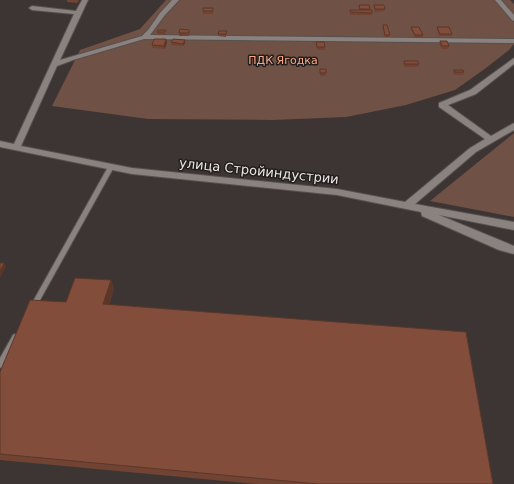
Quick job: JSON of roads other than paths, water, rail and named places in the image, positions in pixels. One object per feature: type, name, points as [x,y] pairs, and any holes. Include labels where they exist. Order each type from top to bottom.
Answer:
[{"type":"street","points":[[16,148],[85,0]]},
{"type":"street","points":[[144,37],[151,31],[162,14],[176,0]]},
{"type":"street","points":[[498,0],[514,19]]},
{"type":"street","points":[[32,8],[78,13]]},
{"type":"street","points":[[54,65],[70,58],[144,37],[514,41]]},
{"type":"street","points":[[491,140],[442,105],[472,92],[514,60]]},
{"type":"street","points":[[514,126],[473,150],[407,205],[503,247],[514,250]]},
{"type":"street","name":"улица Стройиндустрии","points":[[0,144],[140,172],[337,192],[514,226]]},
{"type":"lane","points":[[31,310],[111,167]]},
{"type":"lane","points":[[0,365],[19,331]]},
{"type":"park label","name":"ПДК Ягодка","points":[[283,60]]}]
